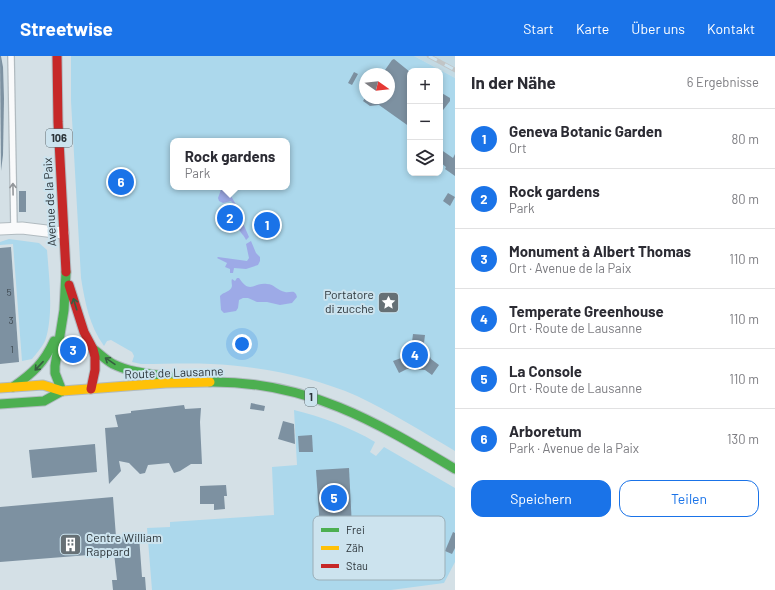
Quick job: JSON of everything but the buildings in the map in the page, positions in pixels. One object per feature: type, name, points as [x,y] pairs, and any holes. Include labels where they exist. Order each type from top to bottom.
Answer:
[{"type":"main road","name":"Avenue de la Paix","points":[[57,56],[58,122],[66,276],[55,369],[62,391]]},
{"type":"main road","name":"Avenue de la Paix","points":[[66,276],[84,332],[93,349],[95,357],[95,370],[91,389]]},
{"type":"main road","points":[[13,387],[38,369],[48,356],[62,320]]},
{"type":"main road","points":[[59,340],[79,332],[84,332]]},
{"type":"main road","points":[[93,349],[111,363],[123,368],[202,382]]},
{"type":"main road","name":"Route de Lausanne","points":[[91,389],[202,382],[256,385],[292,392],[327,402],[363,416],[455,469]]},
{"type":"main road","points":[[0,388],[43,385],[62,391]]},
{"type":"main road","name":"1","points":[[62,391],[91,389]]},
{"type":"main road","points":[[0,404],[44,401],[62,391]]},
{"type":"street","points":[[0,229],[14,228],[63,233]]},
{"type":"lane","points":[[11,56],[14,228]]},
{"type":"shaded area","points":[[71,56],[414,56],[436,68],[407,68],[407,176],[443,176],[443,72],[455,78],[455,451],[370,402],[323,383],[248,367],[211,364],[141,364],[132,362],[134,356],[132,352],[111,340],[107,341],[104,346],[91,322],[81,278],[71,101]]},
{"type":"shaded area","points":[[414,56],[455,56],[455,78],[443,71],[443,68],[437,68]]},
{"type":"shaded area","points":[[9,239],[39,243],[47,250],[50,284],[48,331],[44,343],[32,359],[22,361],[13,244],[0,245],[0,242]]},
{"type":"shaded area","points":[[294,410],[346,427],[375,442],[370,452],[376,456],[384,447],[455,488],[455,562],[444,583],[391,590],[152,590],[147,528],[170,527],[170,522],[274,515],[272,467],[297,465]]},
{"type":"water","points":[[221,190],[228,190],[239,211],[231,201],[223,203],[219,201],[218,198]]},
{"type":"water","points":[[239,214],[249,237],[246,240],[234,223]]},
{"type":"water","points":[[251,241],[256,253],[260,257],[258,265],[246,269],[234,268],[233,273],[230,273],[230,269],[225,267],[227,263],[217,258],[247,261],[249,258],[246,244]]},
{"type":"water","points":[[237,278],[249,287],[269,284],[286,292],[294,292],[297,297],[292,303],[280,305],[267,302],[257,302],[248,298],[243,298],[239,300],[236,311],[224,313],[221,310],[220,296],[229,291],[232,286],[232,279],[235,281]]},
{"type":"railway","points":[[429,56],[455,70]]},
{"type":"traffic: fast","points":[[62,391],[55,373],[55,366],[64,310],[66,272]]},
{"type":"traffic: fast","points":[[13,387],[42,362],[54,341]]},
{"type":"traffic: fast","points":[[93,349],[110,362],[120,367],[142,373],[171,377]]},
{"type":"traffic: fast","points":[[210,382],[245,383],[278,388],[309,396],[368,420],[455,469]]},
{"type":"traffic: fast","points":[[0,404],[44,401],[62,391]]},
{"type":"traffic: slow","points":[[0,388],[43,385],[62,391],[166,383],[210,382]]},
{"type":"traffic: jam","points":[[57,56],[58,122],[66,272]]},
{"type":"traffic: jam","points":[[69,285],[84,332],[93,349],[95,357],[95,370],[91,389]]},
{"type":"place","name":"Arboretum","points":[[121,182]]},
{"type":"place","name":"Rock gardens","points":[[230,218]]},
{"type":"place","name":"Geneva Botanic Garden","points":[[267,225]]},
{"type":"place","name":"Portatore di zucche","points":[[389,302]]},
{"type":"place","name":"Monument à Albert Thomas","points":[[73,350]]},
{"type":"place","name":"Temperate Greenhouse","points":[[415,355]]},
{"type":"place","name":"La Console","points":[[334,498]]},
{"type":"place","name":"Centre William Rappard","points":[[70,545]]}]
